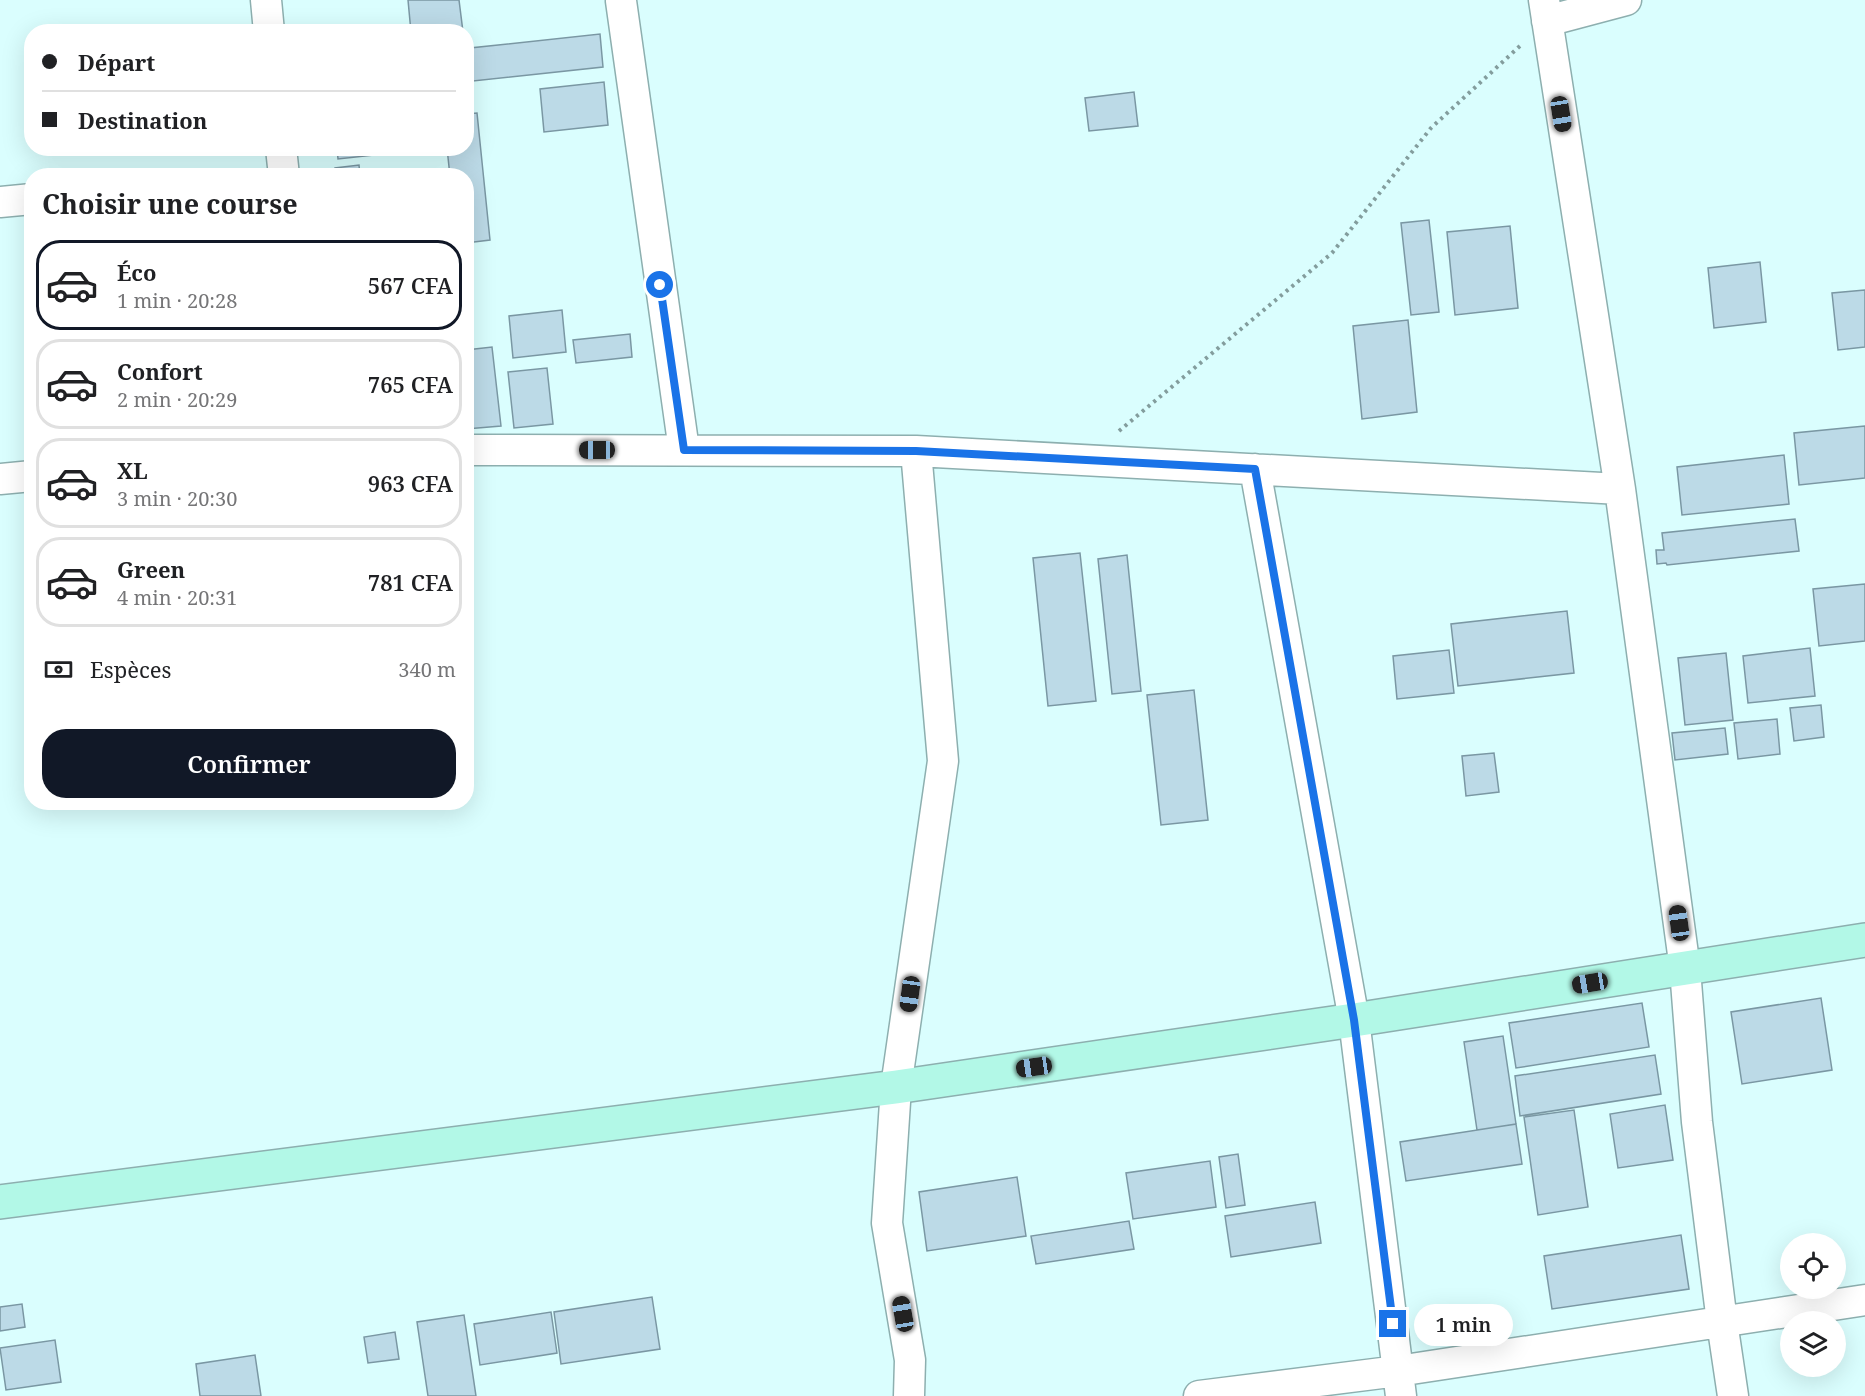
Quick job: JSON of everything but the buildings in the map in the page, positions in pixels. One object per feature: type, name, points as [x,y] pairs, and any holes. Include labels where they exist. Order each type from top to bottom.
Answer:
[{"type":"street","points":[[266,0],[268,24]]},
{"type":"street","points":[[1626,0],[1546,10],[1620,489],[1685,969],[1697,1122],[1733,1396]]},
{"type":"street","points":[[621,1],[684,450]]},
{"type":"street","points":[[0,202],[24,200]]},
{"type":"street","points":[[474,450],[916,451],[1620,489]]},
{"type":"street","points":[[909,1396],[910,1360],[887,1223],[896,1087],[943,761],[916,451]]},
{"type":"street","points":[[1255,469],[1354,1020],[1400,1384]]},
{"type":"street","points":[[0,478],[24,476]]},
{"type":"street","points":[[0,1202],[896,1087],[1354,1020],[1865,940]]},
{"type":"street","points":[[1199,1396],[1400,1384],[1722,1322],[1865,1300]]},
{"type":"path","points":[[1084,460],[1332,253],[1431,128],[1546,10]]},
{"type":"route","points":[[660,285],[684,450],[916,451],[1255,469],[1354,1020],[1393,1324]]}]
